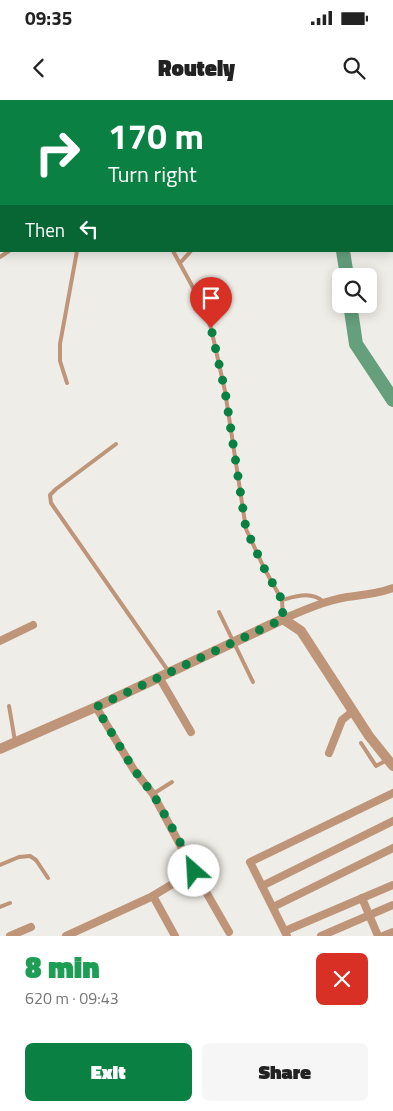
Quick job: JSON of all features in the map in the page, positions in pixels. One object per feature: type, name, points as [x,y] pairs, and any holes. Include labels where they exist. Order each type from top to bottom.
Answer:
[{"type":"street","points":[[0,749],[16,744],[283,619],[325,603],[377,594],[393,588]]},
{"type":"street","points":[[283,619],[301,631],[369,736],[390,763]]},
{"type":"street","points":[[0,641],[33,625]]},
{"type":"street","points":[[159,677],[191,732]]},
{"type":"street","points":[[96,707],[134,770],[153,794],[229,932]]},
{"type":"street","points":[[329,753],[342,720],[353,711]]},
{"type":"street","points":[[393,793],[250,862],[286,933],[393,885]]},
{"type":"street","points":[[262,886],[393,822]]},
{"type":"street","points":[[273,907],[393,848]]},
{"type":"street","points":[[66,936],[153,896],[194,871]]},
{"type":"street","points":[[153,896],[176,936]]},
{"type":"street","points":[[362,898],[378,936]]},
{"type":"street","points":[[321,936],[393,905]]},
{"type":"street","points":[[10,936],[31,927]]},
{"type":"street","points":[[383,936],[393,932]]},
{"type":"lane","points":[[66,383],[60,361],[60,344],[77,252]]},
{"type":"lane","points":[[174,252],[202,304],[211,328],[225,391],[246,529],[264,568],[282,600],[283,619]]},
{"type":"lane","points":[[180,263],[190,252]]},
{"type":"lane","points":[[116,444],[56,489],[50,495],[51,503],[169,672]]},
{"type":"lane","points":[[282,600],[308,595],[317,596],[325,603]]},
{"type":"lane","points":[[219,612],[253,682]]},
{"type":"lane","points":[[9,706],[16,744]]},
{"type":"lane","points":[[360,743],[376,766],[390,763]]},
{"type":"lane","points":[[153,794],[172,782]]},
{"type":"lane","points":[[0,865],[19,857],[30,856],[36,860],[48,878]]},
{"type":"lane","points":[[0,906],[10,903]]},
{"type":"waterway","points":[[343,252],[346,268]]},
{"type":"waterway","points":[[351,313],[356,344],[393,400]]},
{"type":"route","points":[[194,871],[194,867],[153,794],[134,770],[96,707],[283,619],[282,600],[264,568],[246,529],[225,391],[211,328]]}]
